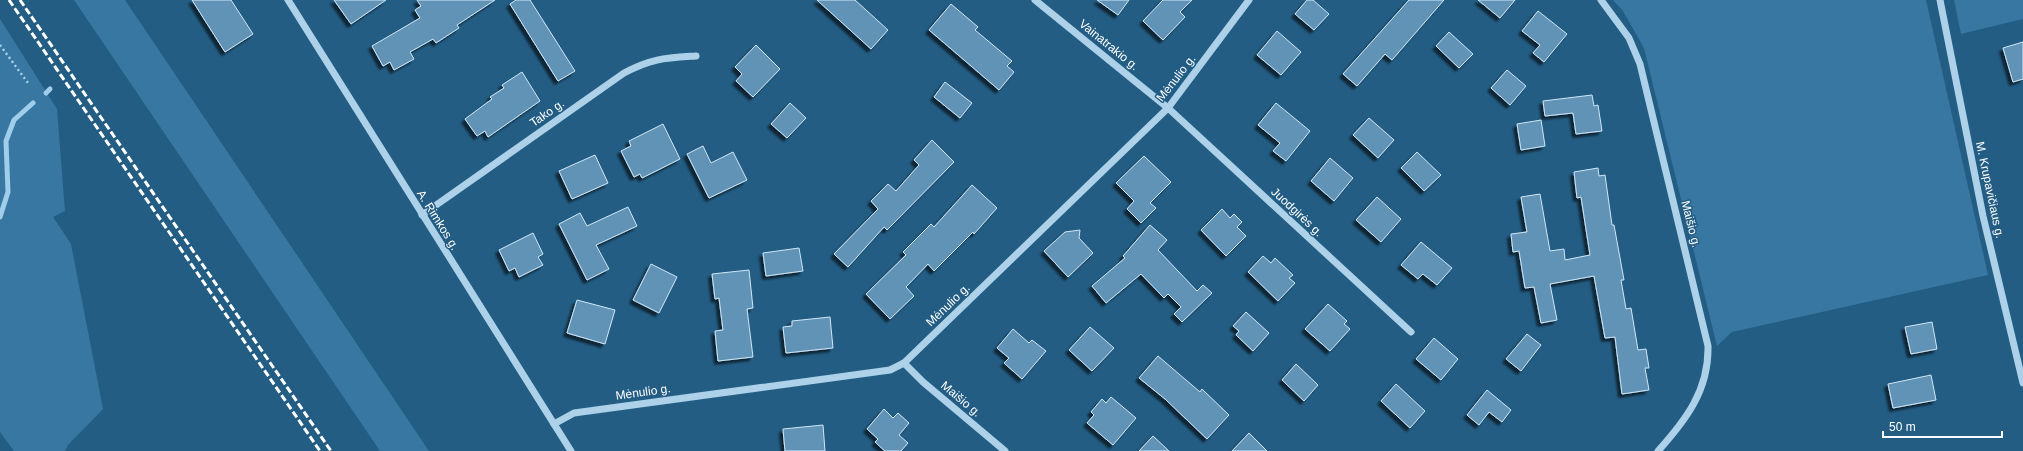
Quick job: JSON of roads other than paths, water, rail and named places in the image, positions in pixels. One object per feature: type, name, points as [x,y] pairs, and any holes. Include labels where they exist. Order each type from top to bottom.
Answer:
[{"type":"street","name":"A. Rimkos g.","points":[[288,0],[571,451]]},
{"type":"street","name":"Vainatrakio g.","points":[[1035,0],[1168,108]]},
{"type":"street","name":"Mėnulio g.","points":[[554,424],[574,413],[890,370],[904,363],[1168,108],[1250,0]]},
{"type":"street","name":"Maišio g.","points":[[1601,0],[1629,38],[1640,64],[1708,346],[1708,365],[1699,394],[1677,430],[1658,451]]},
{"type":"street","name":"M. Krupavičiaus g.","points":[[1940,0],[1983,216],[2023,383]]},
{"type":"street","name":"Tako g.","points":[[422,215],[624,72],[646,62],[670,57],[696,56]]},
{"type":"street","name":"Juodgirės g.","points":[[1168,108],[1410,332]]},
{"type":"street","name":"Maišio g.","points":[[904,363],[923,382],[1005,451]]},
{"type":"waterway","points":[[46,93],[50,89]]},
{"type":"waterway","points":[[0,217],[8,192],[6,141],[14,120],[33,103]]},
{"type":"railway","points":[[9,0],[320,451]]},
{"type":"railway","points":[[20,0],[331,451]]}]
